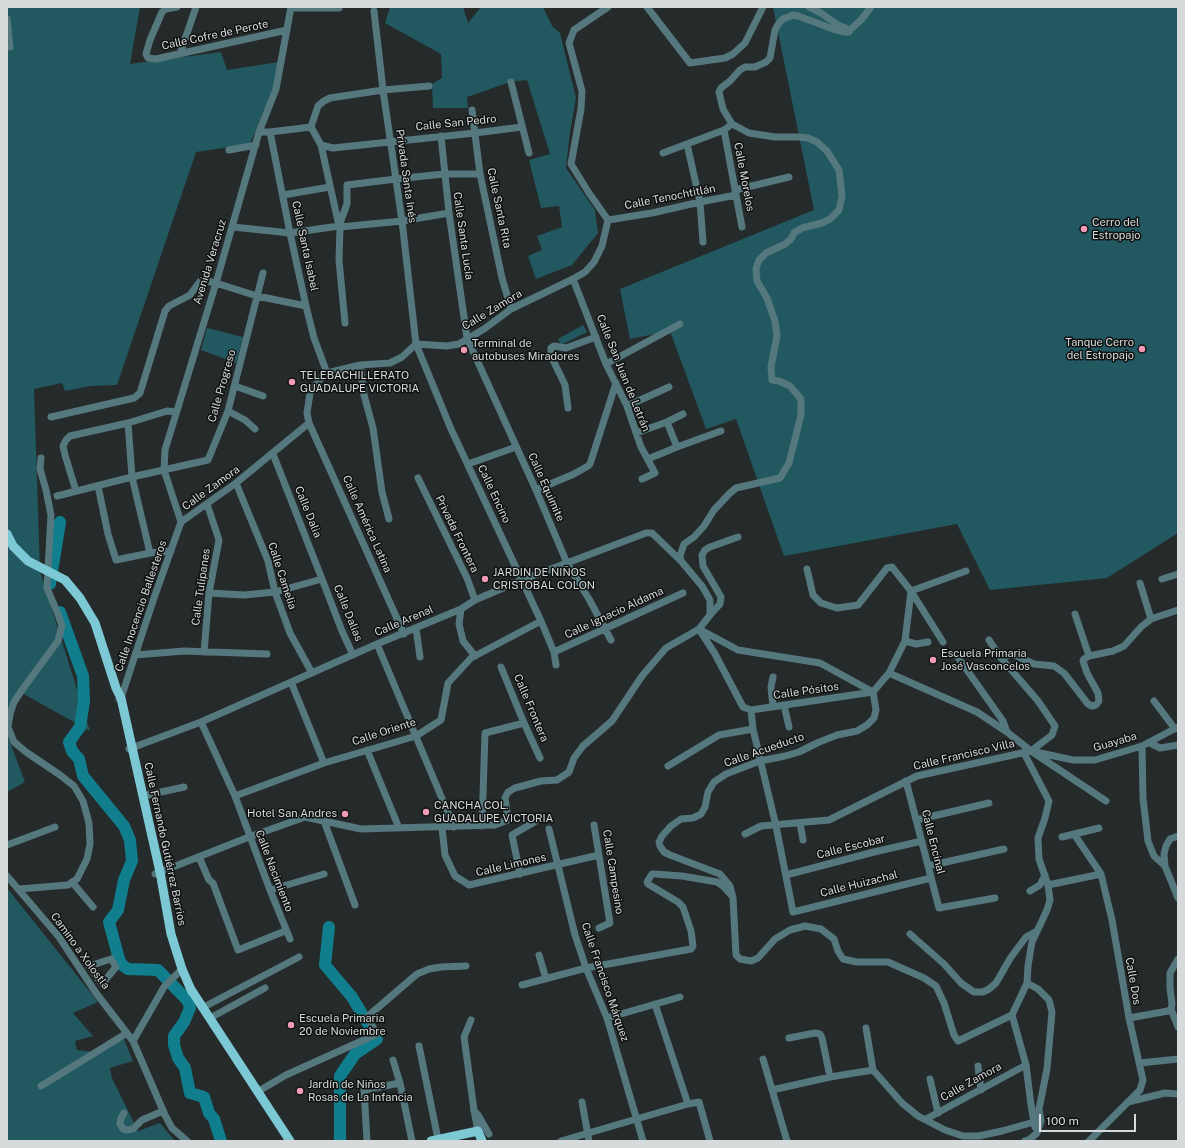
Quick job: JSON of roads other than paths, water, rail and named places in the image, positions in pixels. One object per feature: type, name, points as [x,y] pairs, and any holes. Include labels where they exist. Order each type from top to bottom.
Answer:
[{"type":"main road","points":[[7,534],[13,546],[28,561],[53,573]]},
{"type":"main road","name":"Calle Fernando Gutiérrez Barrios","points":[[53,573],[65,580],[80,598],[95,623],[120,699],[157,873]]},
{"type":"main road","name":"Calle Fernando Gutiérrez Barrios","points":[[131,749],[143,796],[157,873],[166,935],[181,971],[192,992],[290,1141]]},
{"type":"main road","points":[[435,1140],[467,1138],[478,1131],[482,1141]]},
{"type":"street","name":"Calle Cofre de Perote","points":[[177,7],[166,9],[162,12],[150,40],[146,54],[148,58],[156,59],[287,30]]},
{"type":"street","points":[[180,54],[196,7]]},
{"type":"street","points":[[608,7],[574,30],[569,43],[582,91],[581,109],[571,164],[608,220]]},
{"type":"street","points":[[648,7],[690,63],[725,58],[733,54],[745,43],[763,7]]},
{"type":"street","points":[[809,7],[821,13],[838,25],[850,30]]},
{"type":"street","points":[[710,615],[711,606],[707,593],[681,561],[680,556],[684,544],[694,537],[704,526],[714,510],[736,488],[780,478],[789,463],[801,415],[800,399],[790,386],[779,381],[772,380],[771,366],[777,336],[775,321],[767,298],[758,281],[756,269],[759,260],[766,253],[785,244],[791,239],[794,233],[802,228],[822,223],[830,219],[839,210],[842,196],[839,170],[827,151],[817,142],[808,138],[775,137],[749,133],[732,124],[723,109],[719,92],[721,88],[740,70],[745,67],[755,67],[766,62],[770,58],[775,30],[778,23],[783,19],[793,15],[836,30],[849,32],[862,20],[872,7]]},
{"type":"street","points":[[291,8],[339,8]]},
{"type":"street","name":"Avenida Veracruz","points":[[182,522],[164,470],[165,450],[233,227],[259,132],[276,89],[291,8]]},
{"type":"street","name":"Privada Santa Inés","points":[[374,12],[383,90],[402,221],[416,344]]},
{"type":"street","points":[[7,19],[10,47],[7,47]]},
{"type":"street","points":[[511,82],[529,153]]},
{"type":"street","points":[[340,227],[322,146],[311,127],[318,106],[330,98],[383,90],[428,86]]},
{"type":"street","name":"Calle Santa Rita","points":[[472,110],[480,174],[502,278],[511,309]]},
{"type":"street","points":[[663,153],[724,130],[732,124]]},
{"type":"street","points":[[259,132],[311,127]]},
{"type":"street","name":"Calle San Pedro","points":[[322,146],[333,148],[522,127]]},
{"type":"street","name":"Calle Morelos","points":[[724,130],[742,227]]},
{"type":"street","name":"Calle Santa Isabel","points":[[270,132],[306,306],[314,338],[327,373]]},
{"type":"street","name":"Calle Santa Lucía","points":[[441,136],[448,213],[467,338]]},
{"type":"street","points":[[687,144],[700,202],[703,242]]},
{"type":"street","points":[[228,150],[256,145]]},
{"type":"street","points":[[345,323],[339,260],[340,227],[347,204],[347,185],[444,174],[480,174]]},
{"type":"street","name":"Calle Tenochtitlán","points":[[608,220],[652,213],[700,202],[789,177]]},
{"type":"street","points":[[283,195],[330,187]]},
{"type":"street","points":[[233,227],[290,232],[402,221],[448,213]]},
{"type":"street","name":"Calle Zamora","points":[[416,344],[447,346],[459,344],[484,329],[511,309],[585,272],[594,262],[602,246],[608,220]]},
{"type":"street","name":"Calle Progreso","points":[[164,470],[208,460],[228,412],[263,273]]},
{"type":"street","name":"Calle San Juan de Letrán","points":[[573,279],[606,364],[627,406],[641,447],[656,473],[642,479]]},
{"type":"street","points":[[51,417],[134,398],[140,393],[166,311],[169,306],[190,295],[201,280],[216,283],[257,296],[306,306]]},
{"type":"street","points":[[606,364],[680,324]]},
{"type":"street","points":[[568,408],[565,385],[553,360],[551,348],[554,346],[566,348],[596,336]]},
{"type":"street","name":"Calle Equimite","points":[[467,338],[536,490],[567,563],[612,640]]},
{"type":"street","points":[[309,423],[306,413],[310,393],[319,380],[327,373],[360,365],[390,363],[402,357],[416,344]]},
{"type":"street","name":"Calle Encino","points":[[416,344],[451,429],[541,621],[554,652],[556,665]]},
{"type":"street","points":[[360,365],[364,395],[374,435],[382,492],[389,519]]},
{"type":"street","points":[[536,490],[588,466],[593,456],[616,383]]},
{"type":"street","points":[[235,386],[263,396]]},
{"type":"street","points":[[627,406],[655,392],[669,387]]},
{"type":"street","points":[[76,490],[63,446],[70,436],[128,423],[167,411],[176,412]]},
{"type":"street","points":[[228,412],[245,420],[255,429]]},
{"type":"street","points":[[636,433],[667,422],[683,414]]},
{"type":"street","points":[[667,422],[677,447]]},
{"type":"street","points":[[128,423],[132,477],[150,553]]},
{"type":"street","name":"Calle Zamora","points":[[182,522],[236,483],[309,423]]},
{"type":"street","name":"Calle América Latina","points":[[309,423],[404,634]]},
{"type":"street","points":[[648,459],[721,431]]},
{"type":"street","points":[[468,464],[516,447]]},
{"type":"street","name":"Calle Dalia","points":[[272,454],[322,579]]},
{"type":"street","points":[[19,889],[68,885],[78,879],[87,859],[90,844],[89,823],[83,801],[74,786],[14,742],[8,727],[14,702],[58,640],[62,626],[47,588],[53,573],[51,515],[40,469],[41,458]]},
{"type":"street","points":[[57,496],[76,490],[164,470]]},
{"type":"street","name":"Privada Frontera","points":[[418,478],[467,578],[475,600]]},
{"type":"street","name":"Calle Camelia","points":[[236,483],[268,561],[275,592],[290,633],[312,673]]},
{"type":"street","points":[[98,486],[108,534],[116,560],[150,553],[171,551]]},
{"type":"street","name":"Calle Tulipanes","points":[[204,652],[209,593],[219,540],[207,504]]},
{"type":"street","name":"Calle Inocencio Ballesteros","points":[[120,699],[182,522]]},
{"type":"street","name":"Calle Arenal","points":[[131,749],[201,722],[377,644],[404,634],[475,600],[522,580],[649,532],[681,561]]},
{"type":"street","points":[[157,873],[305,817],[361,829],[482,826],[495,825],[508,820],[505,798],[508,792],[515,788],[541,781],[557,780],[568,772],[574,758],[583,746],[612,721],[642,676],[666,648],[699,629],[720,604],[721,598],[703,566],[702,556],[705,550],[710,547],[738,537]]},
{"type":"street","points":[[807,569],[812,595],[821,603],[837,608],[858,605],[888,568],[892,567],[912,591],[943,642]]},
{"type":"street","points":[[912,591],[966,571]]},
{"type":"street","points":[[1162,579],[1178,574]]},
{"type":"street","points":[[209,593],[244,595],[275,592],[322,579]]},
{"type":"street","name":"Calle Dalias","points":[[322,579],[353,655]]},
{"type":"street","points":[[1140,583],[1151,619]]},
{"type":"street","points":[[699,629],[738,650],[820,663],[872,692],[889,673],[905,641],[912,591]]},
{"type":"street","name":"Calle Ignacio Aldama","points":[[554,652],[683,593]]},
{"type":"street","points":[[461,608],[459,624],[463,641],[475,656]]},
{"type":"street","points":[[1001,658],[1012,654],[1034,664],[1054,666],[1064,673],[1088,704],[1092,706],[1096,705],[1099,701],[1098,693],[1087,673],[1083,661],[1084,659],[1089,656],[1113,651],[1124,646],[1141,627],[1151,619],[1178,610]]},
{"type":"street","points":[[1075,614],[1089,656]]},
{"type":"street","name":"Calle Oriente","points":[[235,796],[324,763],[416,736],[441,720],[448,683],[472,658],[541,621]]},
{"type":"street","points":[[416,628],[420,657]]},
{"type":"street","name":"Calle Pósitos","points":[[699,629],[715,654],[743,707],[752,710],[872,692]]},
{"type":"street","points":[[989,640],[1001,658],[1038,701],[1054,726],[1052,735],[1027,752]]},
{"type":"street","points":[[905,641],[916,644],[928,642]]},
{"type":"street","points":[[377,644],[454,827]]},
{"type":"street","points":[[135,655],[184,651],[267,654]]},
{"type":"street","points":[[957,656],[1003,721],[1008,732]]},
{"type":"street","name":"Calle Frontera","points":[[501,667],[540,758]]},
{"type":"street","points":[[889,673],[977,712],[1008,732],[1027,752],[1106,801]]},
{"type":"street","points":[[773,677],[771,687],[773,707]]},
{"type":"street","points":[[291,682],[324,763]]},
{"type":"street","name":"Calle Acueducto","points":[[872,692],[876,710],[874,718],[867,725],[857,731],[837,735],[799,752],[760,761],[726,774],[714,782],[708,792],[705,806],[701,814],[693,818],[681,819],[671,826],[662,836],[659,842],[660,846],[664,852],[670,855],[720,874],[730,886],[733,898],[736,955],[740,959],[751,960],[758,958],[775,938],[790,930],[805,926],[821,929],[834,939],[838,951],[844,959],[858,962],[888,962],[924,978],[936,986],[944,1003],[954,1035],[958,1041],[1012,1015]]},
{"type":"street","points":[[1154,701],[1177,728]]},
{"type":"street","points":[[784,705],[789,727]]},
{"type":"street","points":[[752,710],[753,729],[786,875]]},
{"type":"street","name":"Calle Nacimiento","points":[[201,722],[235,796],[285,931],[290,939]]},
{"type":"street","points":[[482,826],[485,733],[524,723]]},
{"type":"street","name":"Guayaba","points":[[1027,752],[1073,760],[1095,760],[1150,743],[1177,728]]},
{"type":"street","points":[[668,766],[719,735],[753,729]]},
{"type":"street","points":[[1150,743],[1160,748],[1178,745]]},
{"type":"street","points":[[1142,746],[1143,798],[1148,841],[1154,856],[1165,866]]},
{"type":"street","points":[[367,750],[399,828]]},
{"type":"street","name":"Calle Francisco Villa","points":[[745,834],[761,826],[776,826],[829,820],[917,776],[1027,752],[1049,801],[1038,838],[1039,859],[1048,885],[1050,900],[1032,942],[1027,983]]},
{"type":"street","name":"Calle Encinal","points":[[906,781],[939,908],[994,898]]},
{"type":"street","points":[[143,796],[184,787]]},
{"type":"street","points":[[916,820],[989,803]]},
{"type":"street","points":[[324,821],[356,906]]},
{"type":"street","points":[[520,874],[512,834],[536,821]]},
{"type":"street","points":[[800,823],[803,840]]},
{"type":"street","name":"Calle Campesino","points":[[594,825],[610,923],[599,928]]},
{"type":"street","points":[[7,845],[56,827]]},
{"type":"street","name":"Calle Limones","points":[[442,828],[445,855],[448,862],[455,876],[469,886],[600,855]]},
{"type":"street","points":[[1062,837],[1099,828]]},
{"type":"street","name":"Calle Francisco Márquez","points":[[549,829],[575,935],[586,968],[607,1018],[643,1141]]},
{"type":"street","points":[[1048,885],[1101,874],[1074,834]]},
{"type":"street","points":[[1178,836],[1170,839],[1164,854],[1165,866],[1178,898]]},
{"type":"street","name":"Calle Escobar","points":[[786,875],[922,841]]},
{"type":"street","points":[[928,866],[1004,849]]},
{"type":"street","points":[[199,857],[209,880],[213,883],[238,950],[285,931]]},
{"type":"street","points":[[270,890],[324,874]]},
{"type":"street","points":[[522,985],[586,968],[689,950],[692,948],[691,931],[683,907],[678,902],[647,883],[650,877],[655,874],[682,876],[717,882],[724,886],[733,898]]},
{"type":"street","name":"Calle Dos","points":[[1101,874],[1112,920],[1129,1018],[1143,1080],[1140,1090],[1128,1102]]},
{"type":"street","name":"Calle Huizachal","points":[[786,875],[793,912],[931,878]]},
{"type":"street","points":[[1030,891],[1040,885],[1045,875]]},
{"type":"street","name":"Camino a Xolostla","points":[[7,876],[59,937],[88,981],[133,1041],[163,1111],[172,1128],[187,1141]]},
{"type":"street","points":[[72,882],[93,907]]},
{"type":"street","points":[[910,934],[944,964],[961,983],[974,992],[983,992],[996,983],[1011,957],[1026,937],[1037,931]]},
{"type":"street","points":[[539,955],[546,979]]},
{"type":"street","points":[[202,1008],[299,957]]},
{"type":"street","points":[[1178,959],[1170,973],[1171,1008],[1178,1027]]},
{"type":"street","points":[[257,1092],[286,1075],[377,1034],[367,1017],[417,974],[441,966],[466,966]]},
{"type":"street","points":[[133,1041],[164,987],[181,971]]},
{"type":"street","points":[[88,981],[96,976]]},
{"type":"street","points":[[1025,1141],[1029,1140],[1037,1133],[1041,1121],[1038,1109],[1047,1069],[1052,1012],[1049,1000],[1038,989],[1027,983],[1012,1015],[1026,1065],[1031,1105],[1037,1133]]},
{"type":"street","points":[[210,1018],[265,988]]},
{"type":"street","points":[[607,1018],[680,997]]},
{"type":"street","points":[[655,1004],[688,1104]]},
{"type":"street","points":[[1129,1018],[1168,1011],[1171,1008]]},
{"type":"street","points":[[471,1020],[464,1037],[478,1131]]},
{"type":"street","points":[[866,1028],[873,1070],[902,1103],[918,1116],[945,1130],[963,1136],[979,1136],[1002,1132],[1034,1122]]},
{"type":"street","points":[[41,1086],[127,1033]]},
{"type":"street","points":[[789,1038],[815,1033],[820,1034],[830,1077]]},
{"type":"street","points":[[419,1046],[435,1140]]},
{"type":"street","points":[[763,1059],[787,1141]]},
{"type":"street","points":[[1140,1063],[1178,1059]]},
{"type":"street","points":[[393,1060],[400,1082],[412,1141]]},
{"type":"street","name":"Calle Zamora","points":[[926,1119],[1026,1065]]},
{"type":"street","points":[[978,1066],[980,1090]]},
{"type":"street","points":[[772,1090],[830,1077],[873,1070]]},
{"type":"street","points":[[930,1078],[938,1113]]},
{"type":"street","points":[[367,1141],[364,1090],[400,1082]]},
{"type":"street","points":[[1089,1141],[1128,1102],[1165,1093],[1178,1094]]},
{"type":"street","points":[[582,1102],[589,1141]]},
{"type":"street","points":[[561,1141],[699,1102],[710,1141]]},
{"type":"street","points":[[474,1110],[489,1134]]},
{"type":"street","points":[[124,1113],[120,1124],[127,1130],[132,1129],[142,1120],[163,1111]]},
{"type":"waterway","points":[[50,584],[60,522]]},
{"type":"waterway","points":[[60,612],[83,676],[84,701],[80,727],[69,742],[72,751],[79,759],[83,776],[124,826],[130,840],[132,861],[124,880],[118,910],[109,922],[119,959],[122,965],[128,969],[158,970],[188,1001],[190,1008],[184,1022],[174,1036],[174,1045],[178,1058],[185,1068],[190,1093],[204,1097],[209,1113],[214,1119],[221,1141]]},
{"type":"waterway","points":[[329,927],[325,965],[352,997],[377,1039],[355,1054],[340,1076],[340,1141]]},
{"type":"place","name":"Cerro del Estropajo","points":[[1084,229]]},
{"type":"place","name":"Tanque Cerro del Estropajo","points":[[1142,349]]},
{"type":"place","name":"Terminal de autobuses Miradores","points":[[464,350]]},
{"type":"place","name":"TELEBACHILLERATO GUADALUPE VICTORIA","points":[[292,382]]},
{"type":"place","name":"JARDIN DE NIÑOS CRISTOBAL COLON","points":[[485,579]]},
{"type":"place","name":"Escuela Primaria José Vasconcelos","points":[[933,660]]},
{"type":"place","name":"CANCHA COL. GUADALUPE VICTORIA","points":[[426,812]]},
{"type":"place","name":"Hotel San Andres","points":[[345,814]]},
{"type":"place","name":"Escuela Primaria 20 de Noviembre","points":[[291,1025]]},
{"type":"place","name":"Jardín de Niños Rosas de La Infancia","points":[[300,1091]]}]
